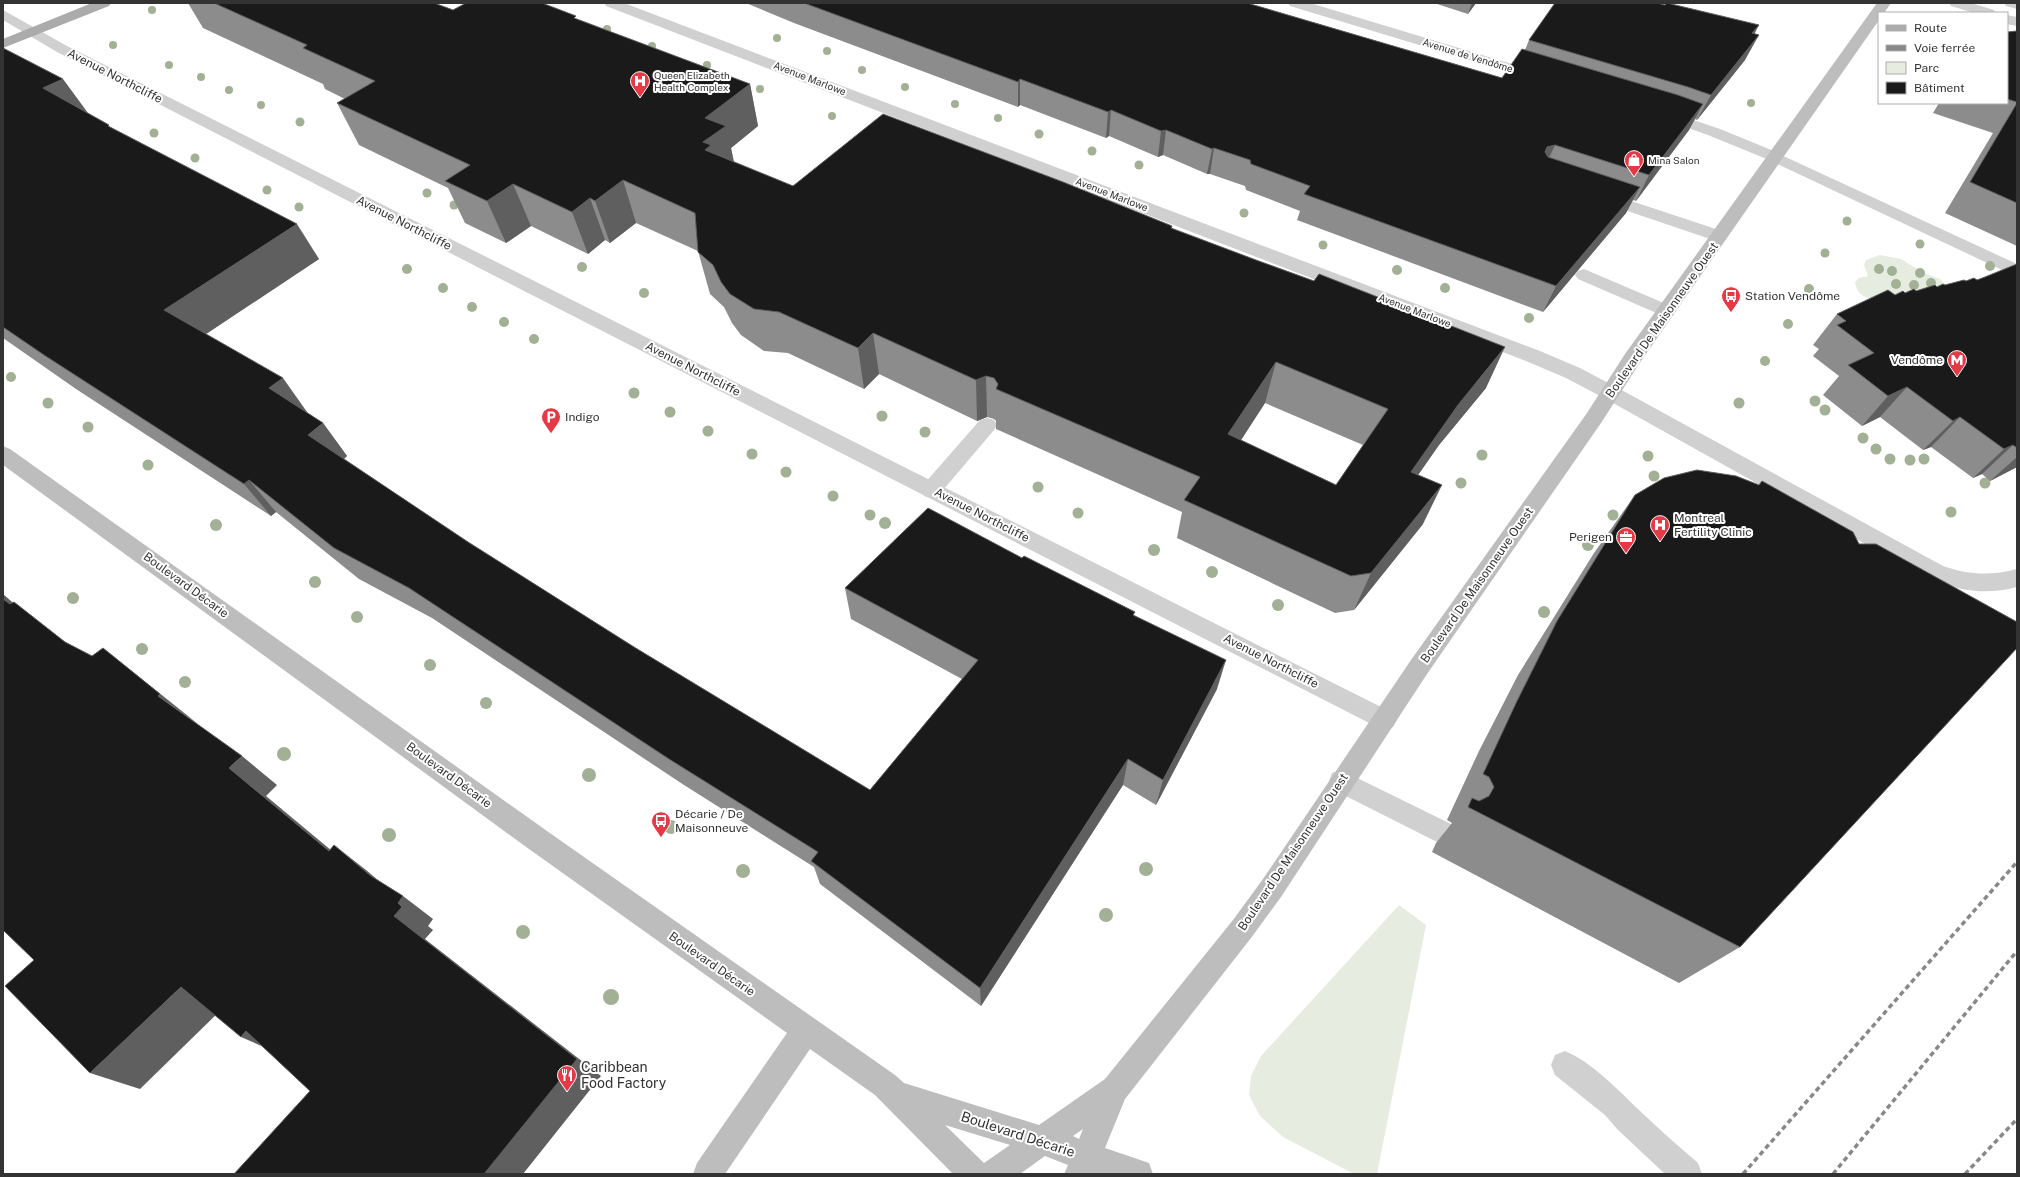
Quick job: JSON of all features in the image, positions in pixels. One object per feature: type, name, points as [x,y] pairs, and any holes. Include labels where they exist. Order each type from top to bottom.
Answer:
[{"type":"main road","points":[[3,44],[104,3]]},
{"type":"main road","name":"Boulevard De Maisonneuve Ouest","points":[[994,1174],[1040,1140],[1115,1089],[1242,929],[1272,888],[1341,781],[1385,720],[1419,667],[1719,236],[1884,3]]},
{"type":"main road","name":"Boulevard Décarie","points":[[3,454],[545,845],[896,1095],[908,1109],[974,1174]]},
{"type":"main road","points":[[708,1174],[806,1030]]},
{"type":"main road","points":[[1083,1165],[1115,1089]]},
{"type":"main road","name":"Boulevard Décarie","points":[[896,1095],[1040,1140],[1083,1165],[1138,1174]]},
{"type":"street","name":"Avenue Marlowe","points":[[611,3],[1533,356],[1611,393],[1936,573],[1967,582],[1981,584],[1995,584],[2017,578]]},
{"type":"street","name":"Avenue de Vendôme","points":[[1295,3],[1551,80]]},
{"type":"street","points":[[1956,3],[1986,12]]},
{"type":"street","points":[[2011,3],[2017,5]]},
{"type":"street","name":"Avenue Northcliffe","points":[[3,14],[69,53],[1385,720]]},
{"type":"street","points":[[1647,110],[1714,132],[1775,157],[2017,271]]},
{"type":"street","points":[[1586,191],[1719,236]]},
{"type":"street","points":[[1584,275],[1667,311]]},
{"type":"street","points":[[931,490],[987,425]]},
{"type":"street","points":[[1341,781],[1442,832]]},
{"type":"street","points":[[1565,1065],[1616,1105],[1627,1118],[1687,1174]]},
{"type":"green space","points":[[1880,255],[1901,259],[1924,273],[1940,279],[1945,284],[1946,288],[1899,292],[1898,295],[1879,298],[1866,297],[1857,289],[1855,282],[1859,278],[1868,276],[1864,265],[1866,260]]},
{"type":"green space","points":[[1399,905],[1426,925],[1377,1174],[1354,1174],[1283,1137],[1260,1116],[1249,1095],[1251,1076],[1261,1056]]},
{"type":"building","points":[[214,3],[434,3],[453,10],[466,3],[542,3],[576,16],[574,18],[750,84],[705,118],[726,126],[703,142],[711,145],[705,150],[793,186],[883,114],[1063,182],[1172,226],[1171,228],[1256,260],[1314,281],[1319,274],[1505,347],[1458,405],[1411,472],[1442,485],[1371,573],[1351,576],[1184,500],[1200,477],[996,389],[998,384],[994,378],[986,376],[976,380],[873,333],[858,348],[779,312],[754,309],[730,294],[721,282],[713,265],[698,252],[695,213],[623,180],[595,201],[590,198],[572,212],[513,184],[487,201],[445,181],[470,165],[337,103],[375,81],[303,48],[307,45]],"holes":[[[1276,362],[1388,409],[1336,485],[1228,434]]]},
{"type":"building","points":[[804,3],[1247,3],[1502,78],[1522,49],[1678,95],[1703,104],[1649,175],[1555,145],[1547,147],[1545,152],[1548,157],[1640,187],[1556,286],[1304,194],[1310,186],[1251,164],[1250,160],[1214,148],[1212,149],[1166,130],[1161,131],[1111,110],[1108,112],[1020,79],[1018,82]]},
{"type":"building","points":[[1555,3],[1657,3],[1665,5],[1667,3],[1759,25],[1752,33],[1759,35],[1711,95],[1529,40]]},
{"type":"building","points":[[2017,31],[2017,102],[2008,99],[2008,32]]},
{"type":"building","points":[[3,48],[63,79],[43,88],[109,125],[108,126],[297,224],[164,310],[283,378],[269,388],[323,423],[308,435],[468,542],[634,647],[870,790],[978,660],[845,588],[928,508],[1022,558],[1024,556],[1135,612],[1133,615],[1226,660],[1163,780],[1128,759],[980,988],[811,861],[818,852],[669,759],[409,588],[334,548],[249,480],[244,484],[3,327]]},
{"type":"building","points":[[2017,103],[2017,203],[1970,182]]},
{"type":"building","points":[[2017,264],[2017,448],[2013,445],[2004,449],[1960,417],[1953,421],[1907,387],[1888,396],[1848,365],[1874,353],[1837,325],[1846,321],[1837,314],[1888,290],[1895,295],[1903,291],[1905,293],[1914,289],[1916,291],[1935,285],[1937,287],[1943,284],[1945,285],[1964,280],[1966,281],[1974,278],[1977,280]]},
{"type":"building","points":[[1697,470],[1736,476],[1759,485],[1762,481],[1853,532],[1859,544],[1876,544],[2017,622],[2017,648],[1740,947],[1468,807],[1472,798],[1479,801],[1489,796],[1494,787],[1489,777],[1483,774],[1517,701],[1557,621],[1635,495],[1664,478]]},
{"type":"building","points":[[3,599],[10,604],[14,602],[65,642],[92,656],[103,648],[160,694],[158,696],[242,756],[229,768],[329,851],[334,845],[371,876],[403,896],[398,903],[402,907],[394,916],[577,1059],[484,1174],[234,1174],[310,1091],[246,1031],[241,1037],[181,987],[90,1073],[5,986],[34,960],[3,930]]},
{"type":"railway","points":[[1743,1174],[2017,862]]},
{"type":"railway","points":[[1833,1174],[2017,951]]},
{"type":"railway","points":[[1965,1174],[2017,1119]]},
{"type":"place","name":"Queen Elizabeth Health Complex","points":[[640,98]]},
{"type":"place","name":"Mina Salon","points":[[1634,177]]},
{"type":"place","name":"Station Vendôme","points":[[1731,313]]},
{"type":"place","name":"Vendôme","points":[[1957,377]]},
{"type":"place","name":"Indigo","points":[[551,434]]},
{"type":"place","name":"Montreal Fertility Clinic","points":[[1660,542]]},
{"type":"place","name":"Perigen","points":[[1626,554]]},
{"type":"place","name":"Décarie / De Maisonneuve","points":[[661,838]]},
{"type":"place","name":"Caribbean Food Factory","points":[[567,1092]]}]
